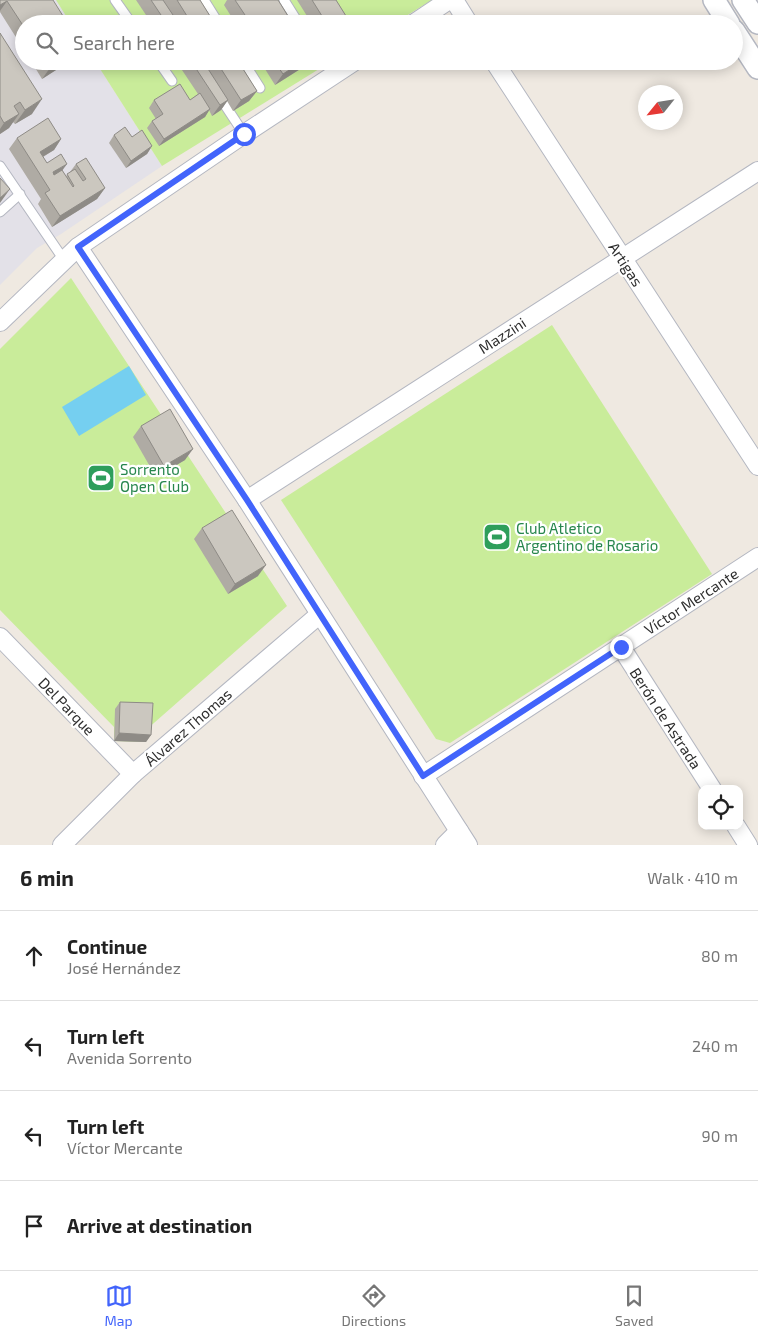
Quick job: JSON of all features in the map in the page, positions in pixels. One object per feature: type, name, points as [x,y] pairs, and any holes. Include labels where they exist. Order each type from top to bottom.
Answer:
[{"type":"street","points":[[426,15],[449,0]]},
{"type":"street","points":[[454,0],[463,15]]},
{"type":"street","points":[[714,0],[723,15]]},
{"type":"street","points":[[743,0],[758,24]]},
{"type":"street","points":[[743,46],[758,68]]},
{"type":"street","points":[[0,322],[78,247],[341,70]]},
{"type":"street","name":"Artigas","points":[[500,70],[758,466]]},
{"type":"street","name":"Mazzini","points":[[247,500],[758,171]]},
{"type":"street","points":[[78,247],[247,500],[463,838],[445,845]]},
{"type":"street","name":"Víctor Mercante","points":[[423,776],[758,557]]},
{"type":"street","name":"Álvarez Thomas","points":[[62,845],[133,774],[320,614]]},
{"type":"street","name":"Del Parque","points":[[0,637],[133,774]]},
{"type":"street","name":"Berón de Astrada","points":[[621,647],[709,785]]},
{"type":"street","points":[[739,830],[748,845]]},
{"type":"lane","points":[[116,0],[126,15]]},
{"type":"lane","points":[[204,0],[214,15]]},
{"type":"lane","points":[[284,0],[293,15]]},
{"type":"lane","points":[[164,70],[172,81]]},
{"type":"lane","points":[[249,70],[260,88]]},
{"type":"lane","points":[[216,91],[244,134]]},
{"type":"lane","points":[[0,166],[64,260]]},
{"type":"lane","points":[[0,212],[20,194]]},
{"type":"shaded area","points":[[0,0],[56,0],[65,15],[15,15],[15,70],[101,70],[162,166],[37,248],[0,285]]},
{"type":"green space","points":[[56,0],[432,0],[408,15],[65,15]]},
{"type":"green space","points":[[101,70],[317,70],[162,166]]},
{"type":"green space","name":"Sorrento Open Club","points":[[71,278],[287,606],[146,730],[146,742],[114,741],[114,727],[0,610],[0,349]]},
{"type":"green space","name":"Club Atletico Argentino de Rosario","points":[[552,325],[712,574],[450,743],[436,739],[281,500]]},
{"type":"water","points":[[129,366],[146,395],[79,436],[62,407]]},
{"type":"building","points":[[0,0],[53,0],[62,15],[16,15],[7,1],[0,5]]},
{"type":"building","points":[[151,0],[163,0],[173,15],[161,15]]},
{"type":"building","points":[[177,0],[200,0],[209,15],[186,15]]},
{"type":"building","points":[[235,0],[278,0],[287,15],[245,15]]},
{"type":"building","points":[[312,0],[336,0],[345,15],[321,15]]},
{"type":"building","points":[[0,33],[15,57],[15,70],[24,70],[42,99],[25,110],[20,102],[14,106],[19,114],[4,123],[0,116]]},
{"type":"building","points":[[197,70],[209,70],[228,100],[220,105]]},
{"type":"building","points":[[222,70],[244,70],[257,91],[241,100]]},
{"type":"building","points":[[280,70],[289,70],[283,74]]},
{"type":"building","points":[[180,84],[190,100],[200,93],[210,109],[164,139],[152,121],[163,114],[154,100]]},
{"type":"building","points":[[48,118],[61,139],[40,152],[47,163],[61,154],[67,164],[53,172],[54,175],[62,170],[73,187],[67,174],[75,169],[83,181],[86,179],[76,164],[86,158],[105,188],[60,216],[45,193],[50,190],[17,138]]},
{"type":"building","points":[[125,127],[132,137],[142,130],[152,146],[131,161],[114,135]]},
{"type":"building","points":[[0,178],[10,189],[0,198]]},
{"type":"building","points":[[170,409],[193,449],[164,466],[141,426]]},
{"type":"building","points":[[232,510],[266,565],[235,584],[202,528]]},
{"type":"building","points":[[120,702],[153,703],[151,735],[119,733]]},
{"type":"place","name":"Sorrento Open Club","points":[[101,478]]},
{"type":"place","name":"Club Atletico Argentino de Rosario","points":[[497,537]]},
{"type":"route","points":[[244,134],[78,247],[247,500],[423,776],[621,647]]}]
